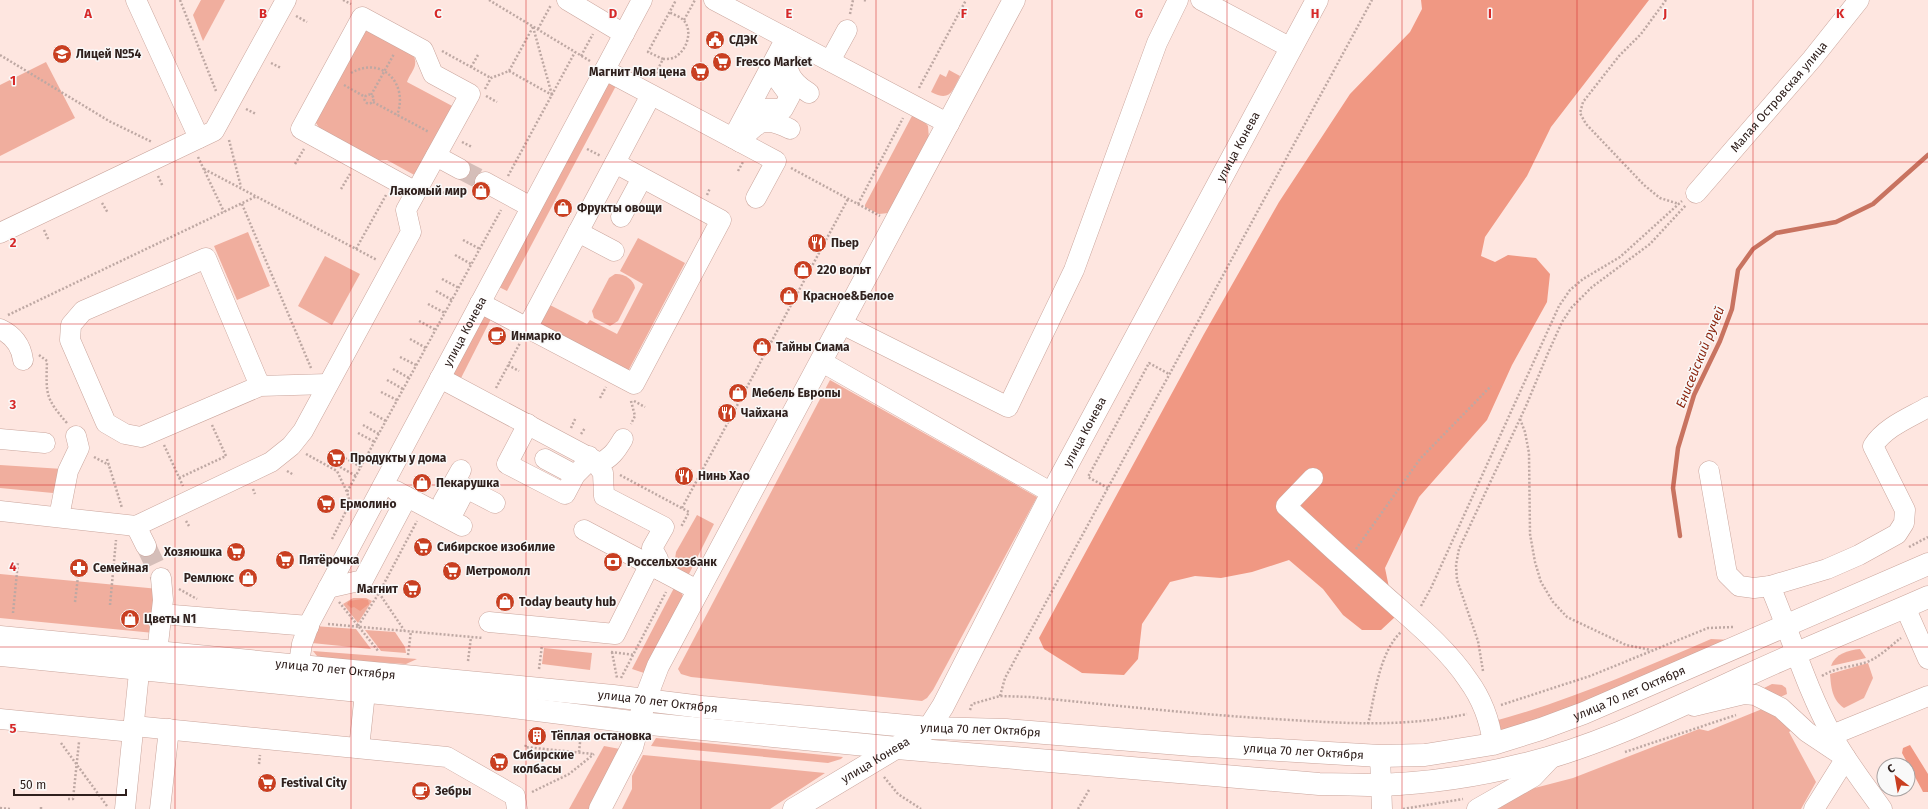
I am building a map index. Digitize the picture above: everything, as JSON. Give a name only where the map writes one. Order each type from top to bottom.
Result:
[{"type":"main road","points":[[600,809],[632,747],[640,723],[645,700],[658,666],[822,362],[1014,0]]},
{"type":"main road","name":"улица Конева","points":[[794,809],[929,728],[943,706],[1052,493],[1317,0]]},
{"type":"main road","name":"улица 70 лет Октября","points":[[0,637],[146,658],[297,676],[645,700],[702,707],[929,728],[1006,730],[1192,745],[1380,756],[1432,754],[1493,744],[1541,730],[1584,713],[1928,564]]},
{"type":"main road","name":"улица 70 лет Октября","points":[[297,676],[365,693],[488,704],[640,723],[897,748],[1319,784],[1380,785],[1443,780],[1494,771],[1552,757],[1602,739],[1796,652],[1928,597]]},
{"type":"main road","name":"улица 70 лет Октября","points":[[0,655],[146,658]]},
{"type":"street","points":[[136,0],[195,140]]},
{"type":"street","points":[[567,0],[624,34]]},
{"type":"street","name":"улица Конева","points":[[297,676],[302,644],[309,624],[642,0]]},
{"type":"street","points":[[714,0],[949,124]]},
{"type":"street","points":[[842,324],[1008,407],[1074,270],[1157,43],[1178,0]]},
{"type":"street","points":[[1201,0],[1291,48]]},
{"type":"street","name":"Малая Островская улица","points":[[1691,199],[1812,59],[1860,0]]},
{"type":"street","points":[[0,232],[214,131],[289,7]]},
{"type":"street","points":[[0,511],[127,525],[190,500],[271,462],[291,446],[303,431],[323,384],[392,268],[411,232],[406,210],[424,189],[470,94],[433,74],[423,50],[362,17],[301,129],[394,180],[424,189]]},
{"type":"street","points":[[830,61],[847,30]]},
{"type":"street","points":[[739,147],[749,109],[770,69],[789,39]]},
{"type":"street","points":[[789,39],[787,65],[790,77],[796,85],[809,93]]},
{"type":"street","points":[[749,109],[783,109],[790,96],[770,69]]},
{"type":"street","points":[[605,70],[649,93],[739,147],[776,161],[756,198]]},
{"type":"street","points":[[527,328],[615,164],[649,93]]},
{"type":"street","points":[[739,147],[758,123],[766,121],[777,122],[790,129]]},
{"type":"street","points":[[446,145],[460,169]]},
{"type":"street","points":[[480,303],[634,384],[721,220],[615,164]]},
{"type":"street","points":[[621,217],[642,178]]},
{"type":"street","points":[[498,189],[531,207]]},
{"type":"street","points":[[578,232],[614,251]]},
{"type":"street","points":[[260,386],[206,258],[83,311],[72,325],[70,340],[106,423],[125,434],[141,437],[260,386],[323,384]]},
{"type":"street","points":[[4,322],[7,332],[29,355]]},
{"type":"street","points":[[822,362],[1052,493]]},
{"type":"street","points":[[440,378],[594,460],[604,473],[604,496],[664,527],[652,548],[658,559],[660,573],[614,634],[488,622]]},
{"type":"street","points":[[1709,472],[1727,574],[1739,586],[1754,588],[1770,586],[1827,569],[1859,555],[1897,534],[1904,523],[1905,510],[1873,446],[1879,437],[1888,430],[1928,406]]},
{"type":"street","points":[[528,424],[507,464],[565,494],[575,475],[587,462],[610,458],[615,453],[623,439]]},
{"type":"street","points":[[59,517],[68,471],[79,448],[76,436]]},
{"type":"street","points":[[0,439],[45,443]]},
{"type":"street","points":[[545,459],[575,475]]},
{"type":"street","points":[[444,516],[461,470]]},
{"type":"street","points":[[1313,478],[1286,506],[1445,652],[1463,674],[1481,702],[1491,730],[1493,744]]},
{"type":"street","points":[[384,484],[444,516]]},
{"type":"street","points":[[444,516],[466,488],[495,503]]},
{"type":"street","points":[[328,588],[363,580],[407,497]]},
{"type":"street","points":[[127,525],[146,546]]},
{"type":"street","points":[[584,530],[660,573],[699,591]]},
{"type":"street","points":[[125,809],[133,729],[146,658],[163,600],[161,578]]},
{"type":"street","points":[[1770,586],[1785,626],[1832,735],[1846,758],[1882,809]]},
{"type":"street","points":[[1905,607],[1928,659]]},
{"type":"street","points":[[173,614],[309,624]]},
{"type":"street","points":[[359,748],[365,693]]},
{"type":"street","points":[[1658,715],[1744,694],[1755,695],[1781,708],[1807,732],[1846,758]]},
{"type":"street","points":[[1832,735],[1928,696]]},
{"type":"street","points":[[0,719],[133,729],[169,729],[446,757],[515,796],[517,809]]},
{"type":"street","points":[[160,809],[169,729]]},
{"type":"street","points":[[1380,756],[1382,809]]},
{"type":"street","points":[[1477,809],[1533,777],[1552,757]]},
{"type":"street","points":[[1814,809],[1846,758]]},
{"type":"path","points":[[180,0],[219,97],[241,188]]},
{"type":"path","points":[[489,0],[605,70]]},
{"type":"path","points":[[538,30],[554,0]]},
{"type":"path","points":[[676,0],[648,52],[663,59],[674,58],[679,55],[689,36],[684,20],[694,0]]},
{"type":"path","points":[[919,88],[966,0]]},
{"type":"path","points":[[970,710],[972,704],[1000,696],[1005,678],[1372,0]]},
{"type":"path","points":[[1666,0],[1641,34],[1619,56],[1583,102],[1580,113],[1586,124],[1644,185],[1660,198],[1679,203],[1691,199]]},
{"type":"path","points":[[289,7],[306,22]]},
{"type":"path","points":[[669,12],[684,20]]},
{"type":"path","points":[[491,78],[509,71],[533,27]]},
{"type":"path","points":[[533,27],[552,95]]},
{"type":"path","points":[[343,80],[341,84],[365,97],[372,95],[402,39]]},
{"type":"path","points":[[347,492],[480,249],[498,189],[575,52]]},
{"type":"path","points":[[0,55],[109,121],[171,152]]},
{"type":"path","points":[[471,67],[478,55]]},
{"type":"path","points":[[649,93],[663,59]]},
{"type":"path","points":[[267,61],[281,68]]},
{"type":"path","points":[[349,74],[368,67],[385,71],[394,79],[400,90],[400,107],[397,115]]},
{"type":"path","points":[[509,71],[552,95]]},
{"type":"path","points":[[482,94],[496,102]]},
{"type":"path","points":[[372,95],[374,102],[446,145],[472,147]]},
{"type":"path","points":[[365,97],[366,103],[368,104],[374,102]]},
{"type":"path","points":[[242,106],[256,114]]},
{"type":"path","points":[[858,204],[903,117]]},
{"type":"path","points":[[195,140],[204,169],[224,212]]},
{"type":"path","points":[[295,164],[307,143]]},
{"type":"path","points":[[738,171],[739,147]]},
{"type":"path","points":[[776,161],[895,224]]},
{"type":"path","points":[[341,189],[353,168]]},
{"type":"path","points":[[204,169],[392,268]]},
{"type":"path","points":[[159,178],[163,187]]},
{"type":"path","points":[[356,249],[394,180]]},
{"type":"path","points":[[424,189],[446,194]]},
{"type":"path","points":[[4,322],[257,196]]},
{"type":"path","points":[[594,460],[682,508],[848,199]]},
{"type":"path","points":[[1368,724],[1384,660],[1389,647],[1395,638],[1412,621],[1432,588],[1559,306],[1570,290],[1583,279],[1620,257],[1679,203],[1691,199]]},
{"type":"path","points":[[1481,702],[1484,682],[1482,662],[1478,641],[1459,590],[1456,565],[1459,549],[1520,418],[1562,322],[1572,307],[1592,287],[1650,244],[1691,199]]},
{"type":"path","points":[[103,204],[108,213]]},
{"type":"path","points":[[242,204],[323,384]]},
{"type":"path","points":[[45,232],[49,241]]},
{"type":"path","points":[[463,240],[480,249]]},
{"type":"path","points":[[455,255],[471,264]]},
{"type":"path","points":[[442,279],[459,288]]},
{"type":"path","points":[[436,291],[452,300]]},
{"type":"path","points":[[428,304],[444,313]]},
{"type":"path","points":[[419,321],[436,330]]},
{"type":"path","points":[[488,403],[527,328]]},
{"type":"path","points":[[410,339],[426,348]]},
{"type":"path","points":[[29,355],[47,361],[46,391],[52,404],[76,436]]},
{"type":"path","points":[[400,357],[416,366]]},
{"type":"path","points":[[1108,488],[1088,477],[1149,363],[1169,374]]},
{"type":"path","points":[[508,365],[519,371]]},
{"type":"path","points":[[393,369],[409,378]]},
{"type":"path","points":[[387,380],[403,389]]},
{"type":"path","points":[[1346,562],[1420,459],[1491,386]]},
{"type":"path","points":[[600,398],[606,388]]},
{"type":"path","points":[[381,392],[397,400]]},
{"type":"path","points":[[630,399],[635,416]]},
{"type":"path","points":[[638,403],[644,407]]},
{"type":"path","points":[[179,478],[226,456],[205,410]]},
{"type":"path","points":[[370,412],[386,421]]},
{"type":"path","points":[[572,426],[576,417]]},
{"type":"path","points":[[1520,418],[1525,432],[1529,453],[1530,534],[1535,562],[1541,582],[1553,602],[1567,617],[1626,644],[1652,650]]},
{"type":"path","points":[[363,425],[379,434]]},
{"type":"path","points":[[581,434],[585,428]]},
{"type":"path","points":[[157,430],[190,500]]},
{"type":"path","points":[[358,433],[375,442]]},
{"type":"path","points":[[291,446],[337,471],[347,492],[350,503],[332,539]]},
{"type":"path","points":[[345,458],[361,467]]},
{"type":"path","points":[[107,459],[127,525],[110,605]]},
{"type":"path","points":[[340,467],[356,476]]},
{"type":"path","points":[[358,626],[379,593],[444,516]]},
{"type":"path","points":[[13,613],[18,562]]},
{"type":"path","points":[[75,602],[79,568]]},
{"type":"path","points":[[621,678],[660,573]]},
{"type":"path","points":[[179,588],[201,601]]},
{"type":"path","points":[[328,588],[379,652]]},
{"type":"path","points":[[379,593],[404,630]]},
{"type":"path","points":[[309,624],[358,626],[471,637],[468,661]]},
{"type":"path","points":[[408,655],[411,631]]},
{"type":"path","points":[[539,669],[542,645]]},
{"type":"path","points":[[613,653],[617,678],[628,678]]},
{"type":"path","points":[[579,752],[581,731]]},
{"type":"path","points":[[68,799],[73,799],[80,738]]},
{"type":"path","points":[[60,741],[109,809]]},
{"type":"path","points":[[526,745],[526,747],[594,754],[569,774],[535,790]]},
{"type":"path","points":[[884,777],[898,794],[921,809]]},
{"type":"path","points":[[1078,809],[1089,790]]},
{"type":"path","points":[[0,808],[10,809]]},
{"type":"shaded area","points":[[201,0],[225,0],[203,41],[193,15]]},
{"type":"shaded area","points":[[1421,0],[1649,0],[1551,127],[1527,176],[1485,237],[1481,256],[1495,262],[1508,255],[1536,258],[1550,274],[1547,302],[1512,365],[1487,420],[1419,497],[1385,568],[1395,617],[1381,630],[1362,630],[1343,615],[1323,589],[1289,560],[1252,572],[1221,578],[1195,576],[1170,582],[1142,624],[1138,659],[1124,675],[1082,673],[1044,649],[1039,638],[1204,334],[1279,202],[1350,94],[1410,32],[1422,9]]},
{"type":"shaded area","points":[[366,25],[389,36],[405,46],[411,52],[415,58],[415,65],[407,82],[456,108],[418,177],[387,160],[369,161],[326,138],[314,120]]},
{"type":"shaded area","points":[[46,62],[75,118],[0,156],[0,85]]},
{"type":"shaded area","points":[[949,70],[960,76],[950,94],[942,96],[931,92],[940,74],[946,77]]},
{"type":"shaded area","points":[[609,77],[618,82],[507,291],[495,285]]},
{"type":"shaded area","points":[[913,114],[922,119],[928,126],[929,139],[889,213],[879,214],[865,207],[865,205]]},
{"type":"shaded area","points":[[248,232],[270,286],[237,300],[214,246]]},
{"type":"shaded area","points":[[638,238],[685,263],[625,377],[540,324],[548,304],[587,324],[590,320],[617,334],[643,284],[620,271]]},
{"type":"shaded area","points":[[325,256],[360,274],[332,325],[298,306]]},
{"type":"shaded area","points":[[615,274],[621,274],[628,277],[633,282],[635,288],[618,321],[610,326],[594,318],[592,311],[609,278]]},
{"type":"shaded area","points":[[481,312],[493,315],[458,384],[449,374]]},
{"type":"shaded area","points":[[830,380],[1037,497],[933,690],[927,698],[922,701],[691,677],[681,674],[678,669]]},
{"type":"shaded area","points":[[0,465],[63,469],[53,493],[0,488]]},
{"type":"shaded area","points":[[697,515],[714,524],[689,574],[684,578],[673,574],[676,552]]},
{"type":"shaded area","points":[[0,574],[159,589],[154,633],[0,618]]},
{"type":"shaded area","points":[[675,586],[680,589],[684,599],[644,673],[632,669]]},
{"type":"shaded area","points":[[353,598],[366,598],[372,601],[358,623],[343,604]]},
{"type":"shaded area","points":[[362,599],[368,600],[369,604],[360,611],[354,607],[351,608],[347,604],[349,601]]},
{"type":"shaded area","points":[[314,626],[356,629],[371,649],[312,643]]},
{"type":"shaded area","points":[[365,630],[395,632],[405,647],[406,653],[381,651]]},
{"type":"shaded area","points":[[1711,639],[1731,640],[1566,710],[1504,730],[1498,729],[1491,722],[1575,695],[1630,674]]},
{"type":"shaded area","points":[[544,648],[592,653],[590,670],[542,664]]},
{"type":"shaded area","points":[[1860,649],[1866,658],[1831,666],[1836,658],[1842,653]]},
{"type":"shaded area","points":[[313,651],[417,659],[406,664],[327,659],[317,656]]},
{"type":"shaded area","points":[[1868,663],[1873,678],[1864,698],[1844,708],[1835,697],[1830,674]]},
{"type":"shaded area","points":[[1772,684],[1782,685],[1786,688],[1787,694],[1776,699],[1762,689]]},
{"type":"shaded area","points":[[1767,707],[1794,729],[1789,732],[1816,782],[1801,809],[1498,809],[1527,790],[1573,778],[1699,729],[1708,731]]},
{"type":"shaded area","points":[[656,738],[843,757],[828,763],[651,746]]},
{"type":"shaded area","points":[[1910,745],[1928,774],[1928,792],[1923,792],[1916,779],[1916,757],[1904,757],[1902,753],[1903,748]]},
{"type":"shaded area","points":[[604,746],[620,749],[589,809],[569,809]]},
{"type":"shaded area","points":[[643,755],[825,773],[770,809],[622,809],[632,789],[632,776]]},
{"type":"waterway","name":"Енисейский ручей","points":[[1680,536],[1673,488],[1678,448],[1694,395],[1720,341],[1732,309],[1738,270],[1753,249],[1776,233],[1836,222],[1873,204],[1928,155]]},
{"type":"tunnel","points":[[460,169],[485,182]]},
{"type":"tunnel","points":[[146,546],[161,578]]},
{"type":"place","name":"СДЭК","points":[[715,40]]},
{"type":"place","name":"Лицей №54","points":[[62,54]]},
{"type":"place","name":"Fresco Market","points":[[722,62]]},
{"type":"place","name":"Магнит Моя цена","points":[[700,72]]},
{"type":"place","name":"Лакомый мир","points":[[481,191]]},
{"type":"place","name":"Фрукты овощи","points":[[563,208]]},
{"type":"place","name":"Пьер","points":[[817,243]]},
{"type":"place","name":"220 вольт","points":[[803,270]]},
{"type":"place","name":"Красное&Белое","points":[[789,296]]},
{"type":"place","name":"Инмарко","points":[[497,336]]},
{"type":"place","name":"Тайны Сиама","points":[[762,347]]},
{"type":"place","name":"Мебель Европы","points":[[738,393]]},
{"type":"place","name":"Чайхана","points":[[727,413]]},
{"type":"place","name":"Продукты у дома","points":[[336,458]]},
{"type":"place","name":"Нинь Хао","points":[[684,476]]},
{"type":"place","name":"Пекарушка","points":[[422,483]]},
{"type":"place","name":"Ермолино","points":[[326,504]]},
{"type":"place","name":"Сибирское изобилие","points":[[423,547]]},
{"type":"place","name":"Хозяюшка","points":[[236,552]]},
{"type":"place","name":"Пятёрочка","points":[[285,560]]},
{"type":"place","name":"Россельхозбанк","points":[[613,562]]},
{"type":"place","name":"Семейная","points":[[79,568]]},
{"type":"place","name":"Метромолл","points":[[452,571]]},
{"type":"place","name":"Ремлюкс","points":[[248,578]]},
{"type":"place","name":"Магнит","points":[[412,589]]},
{"type":"place","name":"Today beauty hub","points":[[505,602]]},
{"type":"place","name":"Цветы N1","points":[[130,619]]},
{"type":"place","name":"Тёплая остановка","points":[[537,736]]},
{"type":"place","name":"Сибирские колбасы","points":[[499,762]]},
{"type":"place","name":"Festival City","points":[[267,783]]},
{"type":"place","name":"Зебры","points":[[421,791]]}]
